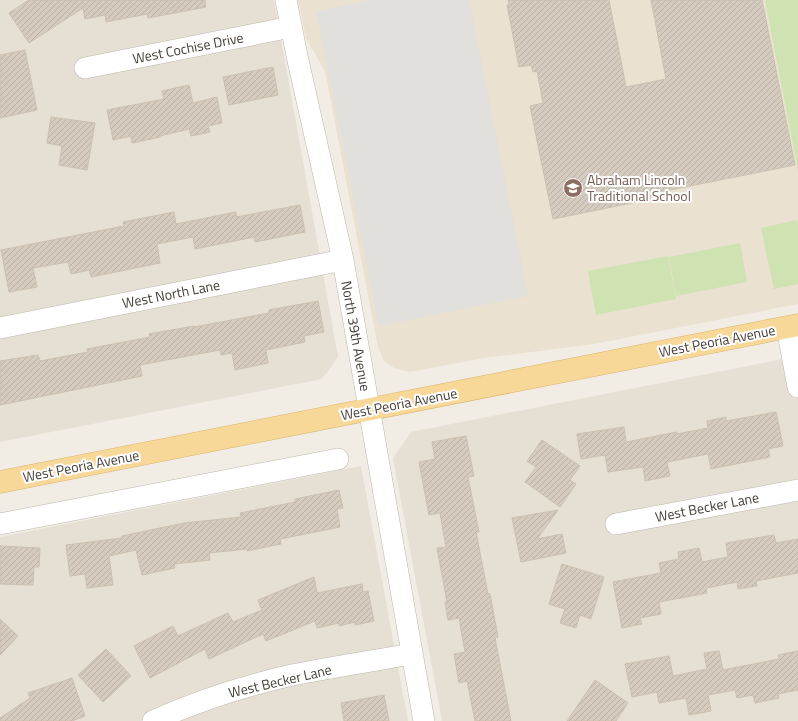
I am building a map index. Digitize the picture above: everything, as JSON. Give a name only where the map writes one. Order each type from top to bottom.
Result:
[{"type":"main road","name":"West Peoria Avenue","points":[[0,482],[792,326]]},
{"type":"street","name":"North 39th Avenue","points":[[286,0],[297,56],[343,260],[424,721]]},
{"type":"street","name":"West Cochise Drive","points":[[85,68],[291,27]]},
{"type":"street","name":"West North Lane","points":[[0,328],[343,260]]},
{"type":"street","points":[[792,326],[798,386]]},
{"type":"street","points":[[0,524],[338,459]]},
{"type":"street","name":"West Becker Lane","points":[[616,524],[798,490]]},
{"type":"street","name":"West Becker Lane","points":[[153,721],[172,712],[231,691],[291,675],[412,654]]},
{"type":"shaded area","points":[[0,0],[274,0],[338,357],[322,379],[0,442]]},
{"type":"shaded area","name":"Abraham Lincoln Traditional School","points":[[298,0],[798,0],[798,304],[594,344],[484,358],[410,372],[394,368],[384,361],[378,347],[325,71],[306,38]]},
{"type":"shaded area","points":[[371,0],[469,0],[528,296],[379,326],[316,11]]},
{"type":"shaded area","points":[[798,356],[798,721],[442,721],[393,458],[411,432]]},
{"type":"shaded area","points":[[361,466],[408,721],[0,721],[0,537]]},
{"type":"green space","points":[[765,0],[798,0],[798,170]]},
{"type":"green space","points":[[797,220],[798,284],[774,289],[761,228]]},
{"type":"green space","points":[[740,243],[747,282],[676,296],[669,257]]},
{"type":"green space","points":[[668,256],[676,299],[596,315],[588,271]]},
{"type":"building","points":[[29,0],[205,0],[206,7],[148,18],[147,14],[106,22],[105,15],[85,19],[83,8],[29,43],[9,13]]},
{"type":"building","points":[[508,0],[609,0],[626,87],[666,79],[651,0],[762,0],[795,165],[665,191],[666,196],[553,219],[530,106],[543,103],[537,71],[533,72],[531,65],[519,67],[507,5],[509,5]]},
{"type":"building","points":[[25,50],[37,110],[0,118],[0,55]]},
{"type":"building","points":[[273,67],[278,95],[229,105],[223,77]]},
{"type":"building","points":[[189,85],[193,103],[217,97],[222,123],[208,126],[210,132],[191,136],[189,129],[132,143],[131,136],[113,140],[107,110],[164,99],[162,91]]},
{"type":"building","points":[[51,117],[95,123],[87,170],[59,165],[62,146],[47,143]]},
{"type":"building","points":[[300,205],[305,232],[255,242],[254,237],[195,249],[193,237],[157,244],[160,263],[91,277],[89,270],[71,274],[68,262],[33,268],[37,287],[9,292],[1,250],[124,226],[123,222],[174,212],[176,224],[236,212],[236,217]]},
{"type":"building","points":[[318,301],[324,332],[304,336],[305,342],[266,350],[268,363],[235,370],[232,353],[221,355],[220,350],[140,365],[142,376],[0,405],[0,361],[38,355],[40,361],[88,352],[87,349],[150,337],[149,334],[269,313],[269,310]]},
{"type":"building","points":[[776,412],[783,446],[768,449],[770,457],[711,469],[708,454],[667,462],[670,476],[645,481],[643,467],[608,472],[605,455],[581,459],[577,434],[624,427],[626,442],[677,432],[677,434],[708,428],[707,421],[726,417],[726,421]]},
{"type":"building","points":[[466,436],[474,476],[468,477],[479,532],[476,532],[498,637],[495,638],[511,721],[475,721],[467,681],[459,683],[454,654],[465,652],[459,618],[448,620],[445,602],[447,602],[437,548],[446,547],[440,513],[429,515],[419,462],[435,459],[432,442]]},
{"type":"building","points":[[542,440],[580,466],[570,480],[576,484],[560,507],[525,482],[536,467],[527,461]]},
{"type":"building","points":[[339,490],[343,508],[337,509],[340,527],[280,539],[281,544],[247,551],[247,549],[209,553],[210,560],[174,564],[175,568],[142,575],[136,550],[109,556],[113,585],[87,588],[85,574],[70,576],[66,545],[122,538],[122,536],[184,523],[241,517],[240,513],[295,502],[295,499]]},
{"type":"building","points":[[558,510],[537,539],[562,534],[566,553],[521,562],[512,518]]},
{"type":"building","points":[[774,535],[776,543],[798,539],[798,573],[756,581],[757,586],[738,589],[737,582],[706,588],[707,593],[659,602],[661,614],[640,618],[642,624],[622,628],[613,582],[661,573],[659,563],[679,559],[678,552],[699,548],[702,562],[728,557],[726,543]]},
{"type":"building","points":[[0,546],[40,548],[39,567],[34,567],[33,585],[0,584]]},
{"type":"building","points":[[562,564],[604,577],[591,619],[580,615],[576,628],[560,623],[565,609],[549,604]]},
{"type":"building","points":[[314,577],[317,593],[362,584],[363,592],[368,591],[374,621],[355,625],[355,622],[339,626],[339,623],[317,628],[315,621],[266,641],[263,634],[209,659],[205,649],[150,678],[134,646],[173,626],[178,636],[228,613],[233,622],[262,610],[258,600]]},
{"type":"building","points":[[0,619],[18,636],[0,655]]},
{"type":"building","points":[[106,649],[131,676],[103,702],[78,675]]},
{"type":"building","points":[[719,651],[723,670],[779,659],[778,655],[798,651],[798,690],[778,694],[779,698],[755,703],[753,695],[737,698],[735,690],[708,695],[711,711],[689,715],[686,698],[659,703],[657,692],[632,697],[625,664],[669,656],[673,676],[707,669],[704,653]]},
{"type":"building","points":[[72,678],[85,716],[72,721],[0,721],[0,718],[30,698],[28,693]]},
{"type":"building","points":[[595,680],[628,703],[616,721],[567,721]]},
{"type":"building","points":[[384,695],[389,721],[344,721],[341,703]]},
{"type":"place","name":"Abraham Lincoln Traditional School","points":[[573,188]]}]
